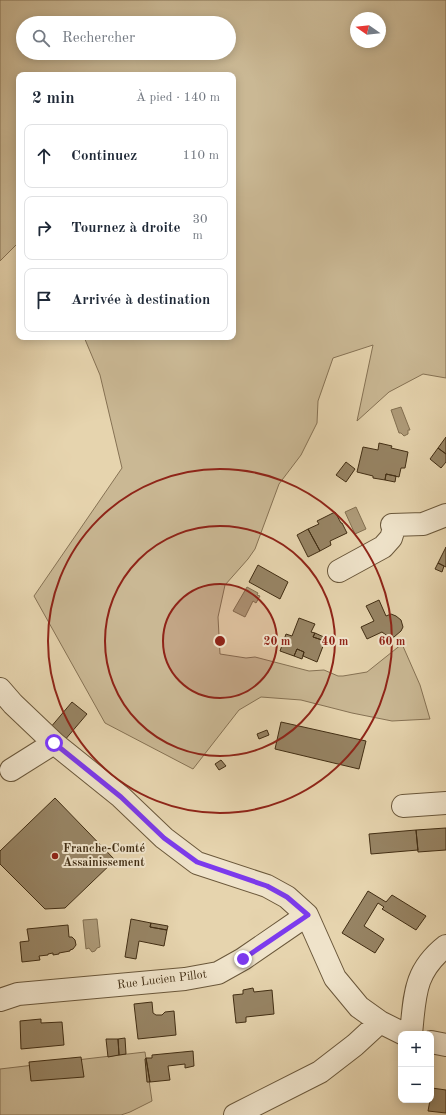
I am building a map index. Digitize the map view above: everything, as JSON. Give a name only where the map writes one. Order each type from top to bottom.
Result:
[{"type":"street","points":[[339,571],[383,547],[391,538],[394,525],[423,524],[446,515]]},
{"type":"street","points":[[0,689],[13,704],[54,743],[121,797],[164,838],[197,862],[267,886],[287,897],[308,915],[335,978],[359,1007],[380,1022],[398,1031]]},
{"type":"street","points":[[11,770],[54,743]]},
{"type":"street","points":[[403,806],[446,803]]},
{"type":"street","name":"Rue Lucien Pillot","points":[[0,1000],[18,994],[185,979],[218,973],[243,959],[308,915]]},
{"type":"street","points":[[411,1031],[416,990],[421,975],[438,952],[446,946]]},
{"type":"street","points":[[235,1115],[320,1072],[380,1022]]},
{"type":"street","points":[[434,1043],[446,1045]]},
{"type":"shaded area","points":[[0,0],[446,0],[446,378],[423,374],[389,392],[357,421],[373,345],[333,358],[318,401],[317,423],[301,455],[279,484],[255,549],[225,585],[218,617],[220,654],[246,658],[255,657],[309,671],[324,670],[338,676],[367,672],[402,644],[420,685],[430,719],[392,721],[301,700],[261,697],[239,710],[193,769],[105,723],[34,596],[122,468],[100,375],[85,340],[236,340],[236,72],[16,72],[16,245],[0,261]]},
{"type":"shaded area","points":[[401,407],[410,430],[408,430],[408,434],[404,436],[399,433],[391,410]]},
{"type":"shaded area","points":[[356,507],[366,529],[355,534],[345,512]]},
{"type":"shaded area","points":[[247,587],[258,593],[257,595],[260,596],[256,603],[253,601],[245,617],[233,611]]},
{"type":"shaded area","points":[[97,919],[100,947],[92,952],[89,948],[86,949],[83,920]]},
{"type":"shaded area","points":[[145,1052],[152,1101],[130,1112],[121,1115],[0,1115],[0,1069]]},
{"type":"building","points":[[446,437],[446,454],[438,448]]},
{"type":"building","points":[[379,443],[392,446],[391,448],[408,452],[405,468],[401,468],[399,477],[386,474],[385,480],[373,478],[373,476],[357,472],[363,447],[378,450]]},
{"type":"building","points":[[438,448],[446,454],[446,462],[441,468],[430,459]]},
{"type":"building","points":[[346,462],[355,469],[346,482],[336,475]]},
{"type":"building","points":[[386,474],[396,476],[395,482],[385,480]]},
{"type":"building","points":[[335,512],[347,533],[330,541],[331,545],[320,551],[308,529],[319,524],[317,521]]},
{"type":"building","points":[[308,529],[320,551],[308,557],[297,535]]},
{"type":"building","points":[[446,547],[446,567],[438,563]]},
{"type":"building","points":[[438,563],[444,566],[442,572],[435,569]]},
{"type":"building","points":[[258,565],[288,582],[280,599],[249,582]]},
{"type":"building","points":[[379,600],[386,616],[391,614],[396,616],[401,620],[403,627],[394,637],[390,638],[382,632],[367,639],[361,627],[374,621],[366,606]]},
{"type":"building","points":[[299,618],[315,624],[311,632],[315,633],[313,637],[325,641],[317,662],[303,656],[304,652],[297,649],[294,656],[280,651],[286,634],[292,636]]},
{"type":"building","points":[[315,633],[326,638],[325,641],[313,637]]},
{"type":"building","points":[[297,649],[304,652],[302,659],[294,656]]},
{"type":"building","points":[[72,702],[87,714],[64,741],[50,728]]},
{"type":"building","points":[[281,722],[366,741],[359,769],[275,749]]},
{"type":"building","points":[[267,730],[269,735],[259,739],[257,734]]},
{"type":"building","points":[[221,760],[226,766],[219,770],[215,764]]},
{"type":"building","name":"Franche-Comté Assainissement","points":[[55,798],[115,860],[65,908],[45,909],[0,864],[0,851]]},
{"type":"building","points":[[446,828],[446,850],[418,852],[416,830]]},
{"type":"building","points":[[416,830],[418,850],[371,854],[369,834]]},
{"type":"building","points":[[368,891],[386,902],[392,895],[426,916],[416,930],[382,909],[384,907],[378,903],[364,926],[384,939],[375,953],[342,933]]},
{"type":"building","points":[[131,919],[151,923],[150,927],[167,930],[164,946],[139,941],[136,959],[125,957]]},
{"type":"building","points":[[151,923],[168,926],[167,930],[150,927]]},
{"type":"building","points":[[68,925],[69,937],[72,937],[75,940],[76,945],[73,949],[59,954],[53,955],[53,953],[39,956],[40,960],[22,962],[20,942],[29,941],[27,929]]},
{"type":"building","points":[[253,988],[254,992],[272,990],[274,1014],[246,1017],[246,1022],[236,1023],[233,995],[243,994],[243,990]]},
{"type":"building","points":[[152,1002],[153,1013],[156,1015],[162,1015],[165,1012],[174,1011],[176,1035],[138,1039],[134,1004]]},
{"type":"building","points":[[41,1019],[41,1023],[62,1022],[64,1045],[21,1049],[20,1021]]},
{"type":"building","points":[[125,1038],[126,1054],[119,1055],[118,1039]]},
{"type":"building","points":[[106,1039],[118,1039],[119,1055],[108,1057]]},
{"type":"building","points":[[193,1051],[194,1066],[185,1068],[185,1064],[168,1066],[170,1080],[150,1082],[146,1058],[152,1058],[152,1055]]},
{"type":"building","points":[[81,1057],[84,1077],[31,1081],[29,1062]]},
{"type":"building","points":[[146,1058],[150,1082],[147,1082]]},
{"type":"building","points":[[434,1088],[446,1090],[446,1113],[428,1111],[429,1103],[434,1103]]},
{"type":"place","name":"Franche-Comté Assainissement","points":[[55,856]]},
{"type":"route","points":[[54,743],[121,797],[164,838],[197,862],[267,886],[287,897],[308,915],[243,959]]}]
